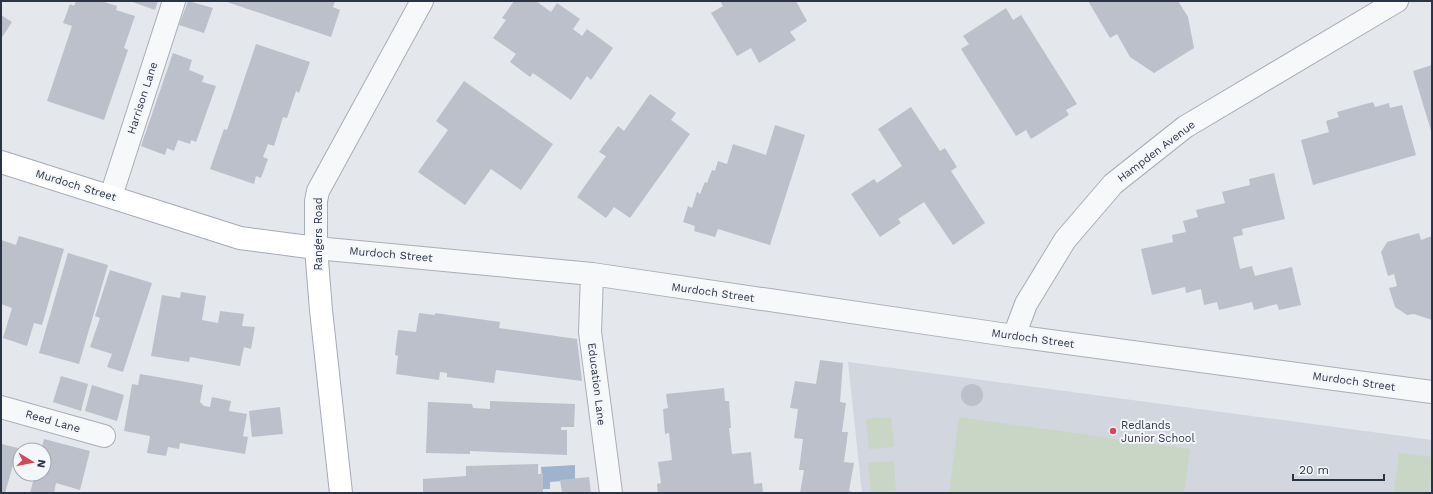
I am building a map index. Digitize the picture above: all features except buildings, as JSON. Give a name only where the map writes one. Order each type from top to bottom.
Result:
[{"type":"main road","name":"Murdoch Street","points":[[1,162],[240,238],[316,248]]},
{"type":"main road","name":"Rangers Road","points":[[316,248],[321,310],[342,493]]},
{"type":"street","name":"Harrison Lane","points":[[111,196],[174,1]]},
{"type":"street","name":"Rangers Road","points":[[316,248],[316,202],[318,191],[422,1]]},
{"type":"street","name":"Hampden Avenue","points":[[1014,336],[1026,304],[1065,240],[1113,184],[1186,127],[1397,1]]},
{"type":"street","name":"Murdoch Street","points":[[316,248],[592,274],[1014,336],[1432,392]]},
{"type":"street","name":"Education Lane","points":[[592,274],[590,332],[611,493]]},
{"type":"street","name":"Reed Lane","points":[[1,407],[104,436]]},
{"type":"shaded area","name":"Redlands Junior School","points":[[848,362],[1432,440],[1432,493],[862,493]]},
{"type":"green space","points":[[891,417],[894,447],[869,449],[866,419]]},
{"type":"green space","points":[[959,417],[1190,449],[1184,493],[949,493]]},
{"type":"green space","points":[[1399,453],[1432,457],[1429,493],[1394,493]]},
{"type":"green space","points":[[894,461],[896,491],[871,493],[868,463]]},
{"type":"water","points":[[575,465],[575,480],[550,482],[550,489],[543,489],[541,467]]},
{"type":"place","name":"Redlands Junior School","points":[[1113,431]]}]
